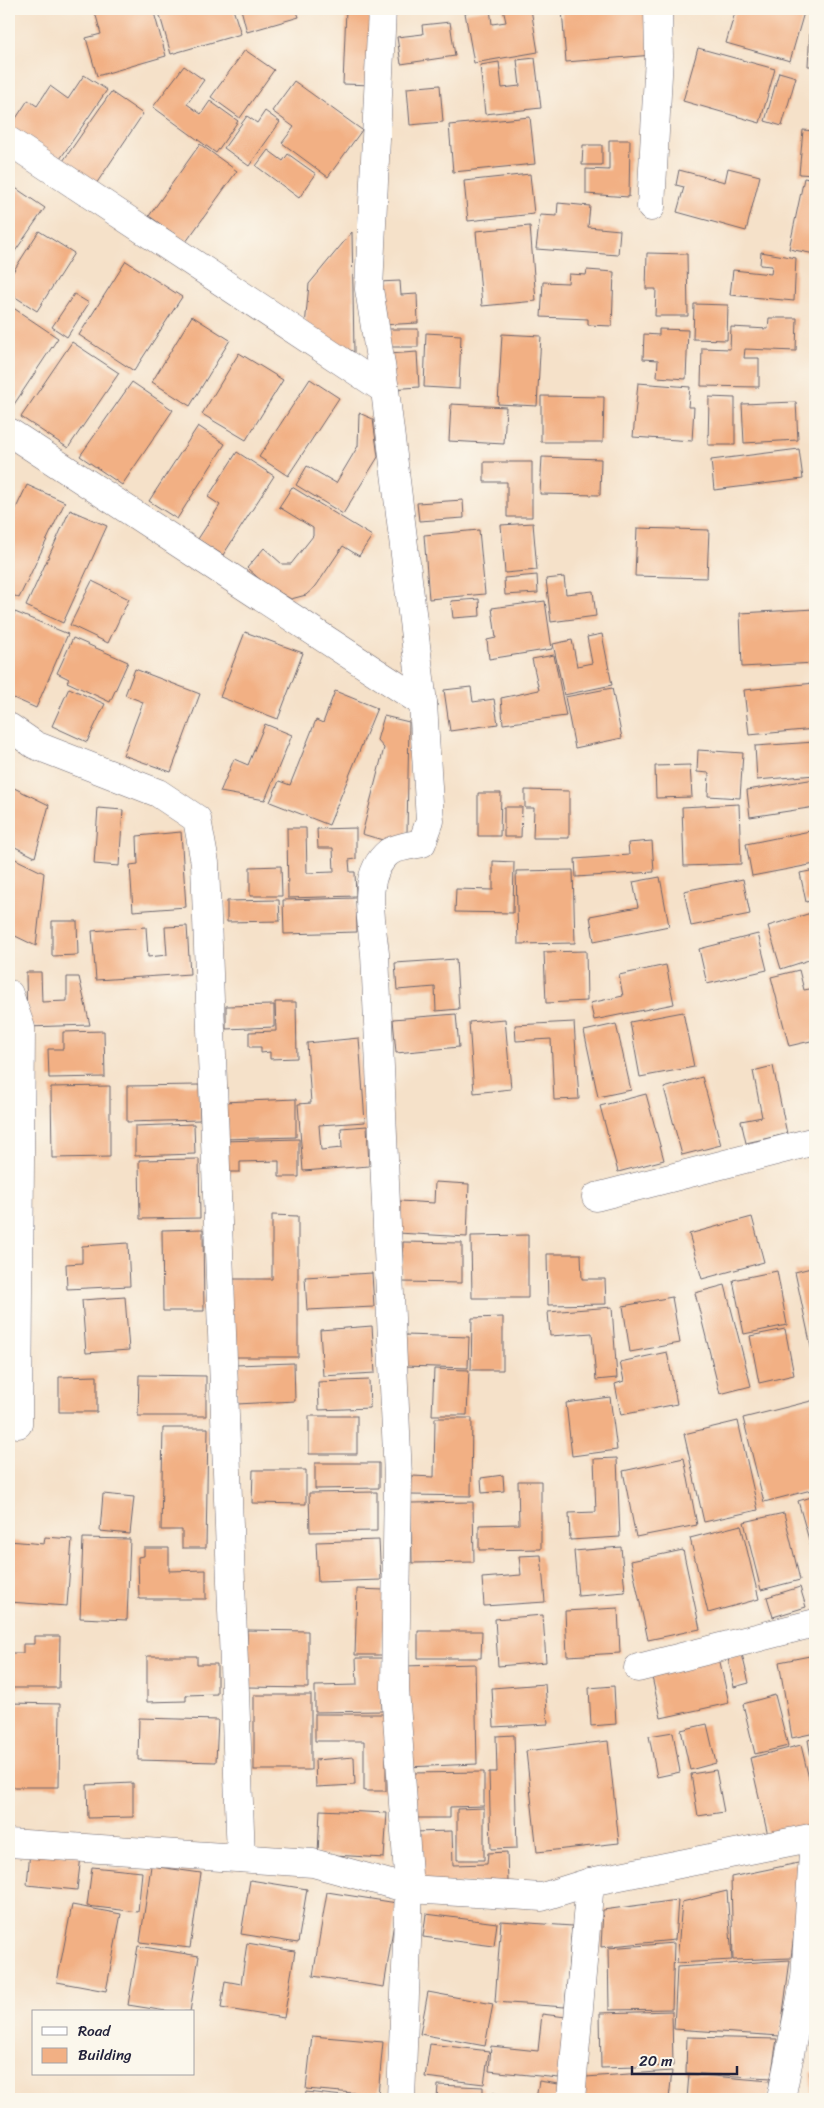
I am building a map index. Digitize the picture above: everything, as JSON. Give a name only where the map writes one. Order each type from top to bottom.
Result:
[{"type":"street","points":[[382,9],[369,289],[385,390],[423,703],[430,820],[422,843],[390,851],[373,871],[370,901],[375,954],[398,1477],[396,1689],[408,1889],[401,2099]]},
{"type":"street","points":[[651,207],[658,56],[658,9]]},
{"type":"street","points":[[9,141],[385,390]]},
{"type":"street","points":[[9,432],[423,703]]},
{"type":"street","points":[[9,727],[35,744],[158,793],[197,819],[205,863],[241,1858]]},
{"type":"street","points":[[9,994],[21,1028],[18,1424]]},
{"type":"street","points":[[596,1197],[815,1141]]},
{"type":"street","points":[[638,1668],[815,1623]]},
{"type":"street","points":[[9,1843],[313,1863],[408,1889],[542,1897],[590,1882],[814,1838],[805,1978],[781,2099]]},
{"type":"street","points":[[571,2099],[590,1882]]},
{"type":"building","points":[[105,9],[153,9],[166,56],[97,76],[86,38],[101,34],[95,12]]},
{"type":"building","points":[[158,9],[233,9],[241,34],[171,54]]},
{"type":"building","points":[[241,9],[296,9],[299,17],[247,32]]},
{"type":"building","points":[[346,9],[376,9],[373,85],[343,84]]},
{"type":"building","points":[[490,9],[492,24],[506,22],[503,9],[531,9],[538,52],[474,63],[465,13]]},
{"type":"building","points":[[562,9],[649,9],[653,55],[566,62]]},
{"type":"building","points":[[736,9],[805,9],[790,61],[726,43]]},
{"type":"building","points":[[450,22],[455,56],[401,64],[397,37],[423,34],[422,25]]},
{"type":"building","points":[[810,28],[815,28],[815,66],[808,66]]},
{"type":"building","points":[[698,48],[775,69],[760,123],[683,101]]},
{"type":"building","points":[[245,50],[274,70],[240,118],[211,97]]},
{"type":"building","points":[[535,58],[541,108],[485,114],[480,65],[499,62],[502,88],[520,86],[517,60]]},
{"type":"building","points":[[184,66],[204,80],[187,104],[201,114],[210,101],[238,121],[216,153],[153,107]]},
{"type":"building","points":[[779,72],[796,77],[782,126],[765,121]]},
{"type":"building","points":[[84,75],[107,90],[58,162],[9,129],[28,100],[37,106],[50,86],[68,99]]},
{"type":"building","points":[[294,81],[362,130],[328,177],[282,143],[294,127],[272,111]]},
{"type":"building","points":[[440,85],[443,122],[410,125],[407,88]]},
{"type":"building","points":[[111,92],[143,114],[94,187],[61,164]]},
{"type":"building","points":[[265,111],[280,122],[249,166],[224,148],[247,116],[257,123]]},
{"type":"building","points":[[530,117],[535,164],[453,172],[449,125]]},
{"type":"building","points":[[803,130],[815,131],[815,175],[799,174]]},
{"type":"building","points":[[609,140],[630,140],[629,197],[586,194],[586,169],[609,170]]},
{"type":"building","points":[[200,144],[237,171],[186,242],[149,216]]},
{"type":"building","points":[[583,145],[602,145],[602,165],[582,165]]},
{"type":"building","points":[[268,150],[283,161],[288,154],[316,174],[299,198],[256,166]]},
{"type":"building","points":[[728,168],[760,176],[746,231],[677,212],[684,187],[676,185],[679,170],[725,182]]},
{"type":"building","points":[[530,174],[534,214],[468,221],[464,181]]},
{"type":"building","points":[[804,178],[815,180],[815,254],[789,249]]},
{"type":"building","points":[[14,187],[45,208],[9,260],[9,195]]},
{"type":"building","points":[[558,203],[590,206],[588,227],[620,230],[618,255],[536,249],[540,215],[557,216]]},
{"type":"building","points":[[530,226],[536,301],[482,306],[476,231]]},
{"type":"building","points":[[39,231],[74,253],[37,311],[9,293],[9,278]]},
{"type":"building","points":[[352,232],[354,352],[305,326],[309,284]]},
{"type":"building","points":[[761,252],[796,258],[794,301],[730,295],[733,270],[771,274],[772,266],[760,265]]},
{"type":"building","points":[[647,253],[687,254],[688,316],[655,316],[656,289],[646,289]]},
{"type":"building","points":[[126,261],[182,297],[134,371],[79,335]]},
{"type":"building","points":[[587,270],[614,272],[612,326],[588,325],[588,319],[541,317],[543,282],[568,283],[569,274],[586,275]]},
{"type":"building","points":[[400,281],[401,295],[417,294],[418,323],[380,325],[378,282]]},
{"type":"building","points":[[74,294],[89,303],[67,337],[52,327]]},
{"type":"building","points":[[694,304],[728,305],[727,340],[693,339]]},
{"type":"building","points":[[9,305],[58,338],[9,412]]},
{"type":"building","points":[[192,316],[230,340],[190,406],[152,382]]},
{"type":"building","points":[[769,318],[797,318],[796,351],[745,349],[744,358],[759,358],[759,387],[701,386],[702,348],[730,349],[731,327],[768,329]]},
{"type":"building","points":[[388,329],[418,329],[418,347],[388,347]]},
{"type":"building","points":[[659,329],[688,330],[686,379],[657,377],[658,360],[643,359],[644,334],[659,335]]},
{"type":"building","points":[[426,333],[461,335],[459,389],[424,387]]},
{"type":"building","points":[[502,334],[541,336],[537,406],[498,404]]},
{"type":"building","points":[[72,342],[119,373],[68,448],[21,417]]},
{"type":"building","points":[[417,352],[419,387],[391,389],[389,354]]},
{"type":"building","points":[[239,353],[283,380],[246,440],[202,414]]},
{"type":"building","points":[[310,379],[339,398],[288,476],[259,457]]},
{"type":"building","points":[[132,382],[173,410],[122,485],[80,456]]},
{"type":"building","points":[[638,383],[690,387],[688,407],[694,407],[692,441],[633,437]]},
{"type":"building","points":[[541,396],[604,397],[603,442],[541,442]]},
{"type":"building","points":[[709,397],[735,398],[735,445],[708,445]]},
{"type":"building","points":[[796,402],[798,440],[744,443],[742,404]]},
{"type":"building","points":[[451,404],[506,407],[504,444],[449,441]]},
{"type":"building","points":[[359,413],[373,419],[378,457],[343,514],[296,485],[307,466],[336,483],[358,446]]},
{"type":"building","points":[[198,426],[225,444],[177,519],[149,501]]},
{"type":"building","points":[[799,449],[803,479],[714,490],[711,460]]},
{"type":"building","points":[[237,452],[274,476],[223,555],[198,539],[220,505],[208,497]]},
{"type":"building","points":[[542,457],[601,459],[600,495],[540,494]]},
{"type":"building","points":[[484,462],[532,462],[532,517],[507,517],[507,482],[484,482]]},
{"type":"building","points":[[27,485],[65,502],[19,598],[9,593],[9,523]]},
{"type":"building","points":[[292,487],[372,536],[359,556],[343,546],[316,586],[306,595],[291,599],[265,584],[247,568],[264,548],[282,564],[291,564],[313,536],[313,528],[279,507]]},
{"type":"building","points":[[463,500],[464,518],[419,521],[417,503]]},
{"type":"building","points":[[70,510],[107,526],[63,623],[26,606]]},
{"type":"building","points":[[533,523],[537,570],[505,573],[501,525]]},
{"type":"building","points":[[637,528],[709,530],[707,578],[635,576]]},
{"type":"building","points":[[479,530],[485,594],[429,599],[424,535]]},
{"type":"building","points":[[537,575],[538,593],[505,595],[504,578]]},
{"type":"building","points":[[564,577],[566,594],[593,591],[596,616],[551,622],[546,579]]},
{"type":"building","points":[[92,581],[129,599],[108,643],[70,625]]},
{"type":"building","points":[[479,599],[480,616],[453,618],[451,601]]},
{"type":"building","points":[[545,601],[552,649],[489,659],[487,640],[496,638],[492,608]]},
{"type":"building","points":[[815,609],[815,663],[742,667],[740,613]]},
{"type":"building","points":[[15,612],[68,634],[36,708],[9,696],[9,626]]},
{"type":"building","points":[[245,632],[303,653],[278,719],[220,697]]},
{"type":"building","points":[[602,634],[612,685],[564,695],[553,644],[572,640],[577,666],[592,663],[587,637]]},
{"type":"building","points":[[73,638],[128,662],[110,702],[67,682],[69,679],[57,673]]},
{"type":"building","points":[[554,655],[566,716],[503,724],[501,698],[539,690],[532,659]]},
{"type":"building","points":[[135,669],[200,694],[171,772],[123,755],[143,702],[125,695]]},
{"type":"building","points":[[815,683],[815,729],[749,735],[744,690]]},
{"type":"building","points":[[471,687],[473,702],[494,699],[498,724],[450,731],[444,690]]},
{"type":"building","points":[[69,688],[105,704],[87,742],[52,726]]},
{"type":"building","points":[[612,688],[622,738],[575,748],[565,697]]},
{"type":"building","points":[[335,691],[377,708],[329,825],[270,802],[279,781],[290,785],[316,720],[323,723]]},
{"type":"building","points":[[384,716],[409,722],[407,833],[400,845],[362,834],[384,748],[377,740]]},
{"type":"building","points":[[265,724],[292,735],[265,800],[220,792],[234,759],[248,765]]},
{"type":"building","points":[[815,742],[815,775],[757,780],[755,746]]},
{"type":"building","points":[[698,750],[743,753],[740,798],[708,796],[709,773],[697,772]]},
{"type":"building","points":[[690,765],[692,797],[656,798],[655,766]]},
{"type":"building","points":[[815,779],[815,807],[750,817],[747,790]]},
{"type":"building","points":[[12,787],[49,805],[35,857],[9,844],[9,795]]},
{"type":"building","points":[[525,790],[569,791],[569,838],[533,838],[534,808],[525,808]]},
{"type":"building","points":[[478,793],[501,793],[500,836],[478,836]]},
{"type":"building","points":[[739,804],[741,864],[684,866],[682,807]]},
{"type":"building","points":[[504,807],[522,807],[521,837],[504,837]]},
{"type":"building","points":[[98,808],[123,810],[119,866],[94,864]]},
{"type":"building","points":[[287,828],[306,828],[307,873],[334,872],[333,848],[318,848],[317,829],[356,828],[356,859],[349,860],[350,872],[355,872],[356,896],[288,898]]},
{"type":"building","points":[[815,830],[815,864],[752,876],[746,844]]},
{"type":"building","points":[[181,832],[186,907],[133,911],[130,865],[138,864],[137,836]]},
{"type":"building","points":[[652,841],[654,872],[576,877],[575,859],[629,855],[628,843]]},
{"type":"building","points":[[9,856],[44,873],[36,946],[9,933]]},
{"type":"building","points":[[493,861],[514,862],[513,913],[455,912],[456,889],[493,890]]},
{"type":"building","points":[[281,866],[282,896],[250,896],[250,867]]},
{"type":"building","points":[[573,870],[575,943],[518,944],[516,871]]},
{"type":"building","points":[[815,870],[815,900],[806,902],[800,873]]},
{"type":"building","points":[[660,877],[669,926],[594,941],[590,916],[638,907],[633,882]]},
{"type":"building","points":[[743,879],[750,914],[691,926],[684,891]]},
{"type":"building","points":[[356,898],[357,932],[284,934],[283,900]]},
{"type":"building","points":[[279,900],[280,921],[227,922],[227,901]]},
{"type":"building","points":[[811,913],[815,927],[815,958],[781,969],[768,926]]},
{"type":"building","points":[[52,921],[77,921],[78,955],[52,956]]},
{"type":"building","points":[[187,926],[190,974],[96,980],[92,931],[146,927],[148,957],[167,955],[165,927]]},
{"type":"building","points":[[758,934],[767,970],[707,984],[699,949]]},
{"type":"building","points":[[586,951],[587,1001],[546,1003],[544,952]]},
{"type":"building","points":[[456,959],[459,1009],[436,1011],[435,987],[397,990],[395,963]]},
{"type":"building","points":[[666,965],[674,1004],[594,1020],[590,1003],[623,996],[619,975]]},
{"type":"building","points":[[799,970],[804,990],[815,988],[815,1040],[789,1046],[771,977]]},
{"type":"building","points":[[26,972],[41,972],[42,1002],[67,1001],[67,977],[79,977],[90,1025],[27,1027]]},
{"type":"building","points":[[275,1002],[296,1002],[297,1058],[270,1059],[270,1052],[261,1053],[261,1047],[249,1047],[249,1032],[276,1031]]},
{"type":"building","points":[[274,1005],[274,1027],[226,1029],[226,1006]]},
{"type":"building","points":[[683,1012],[694,1067],[640,1077],[630,1022]]},
{"type":"building","points":[[456,1014],[459,1047],[396,1053],[393,1019]]},
{"type":"building","points":[[505,1019],[511,1089],[474,1093],[469,1022]]},
{"type":"building","points":[[574,1022],[579,1099],[554,1100],[551,1039],[516,1041],[515,1025]]},
{"type":"building","points":[[616,1024],[631,1090],[598,1097],[584,1031]]},
{"type":"building","points":[[104,1031],[105,1077],[49,1078],[48,1049],[63,1049],[63,1032]]},
{"type":"building","points":[[359,1038],[365,1122],[319,1125],[321,1150],[342,1148],[341,1128],[367,1126],[369,1166],[303,1171],[298,1104],[311,1103],[307,1043]]},
{"type":"building","points":[[773,1066],[787,1134],[746,1143],[741,1121],[762,1117],[753,1071]]},
{"type":"building","points":[[702,1077],[721,1145],[682,1155],[664,1088]]},
{"type":"building","points":[[199,1085],[200,1120],[127,1122],[127,1086]]},
{"type":"building","points":[[110,1086],[110,1157],[52,1158],[51,1087]]},
{"type":"building","points":[[646,1094],[664,1160],[618,1172],[600,1106]]},
{"type":"building","points":[[296,1099],[296,1137],[223,1139],[222,1102]]},
{"type":"building","points":[[194,1124],[195,1154],[135,1156],[135,1126]]},
{"type":"building","points":[[299,1139],[299,1177],[279,1177],[279,1161],[240,1162],[240,1172],[223,1172],[222,1141]]},
{"type":"building","points":[[199,1159],[200,1218],[140,1219],[139,1160]]},
{"type":"building","points":[[435,1182],[469,1184],[467,1237],[398,1233],[400,1201],[434,1203]]},
{"type":"building","points":[[272,1215],[298,1216],[298,1357],[229,1357],[229,1279],[272,1279]]},
{"type":"building","points":[[752,1217],[764,1262],[702,1279],[689,1234]]},
{"type":"building","points":[[203,1229],[204,1311],[163,1311],[162,1230]]},
{"type":"building","points":[[528,1235],[528,1298],[472,1298],[471,1236]]},
{"type":"building","points":[[403,1242],[462,1243],[462,1283],[402,1282]]},
{"type":"building","points":[[128,1243],[130,1286],[67,1289],[66,1264],[82,1263],[82,1246]]},
{"type":"building","points":[[547,1254],[581,1254],[582,1279],[605,1279],[606,1304],[548,1305]]},
{"type":"building","points":[[815,1267],[815,1361],[814,1361],[795,1272]]},
{"type":"building","points":[[777,1271],[787,1325],[744,1334],[733,1280]]},
{"type":"building","points":[[372,1273],[374,1307],[307,1310],[305,1277]]},
{"type":"building","points":[[725,1285],[751,1386],[720,1394],[695,1293]]},
{"type":"building","points":[[125,1297],[129,1350],[86,1353],[82,1300]]},
{"type":"building","points":[[672,1297],[680,1343],[630,1352],[623,1306]]},
{"type":"building","points":[[612,1307],[617,1378],[596,1380],[592,1333],[550,1336],[548,1312]]},
{"type":"building","points":[[503,1317],[503,1370],[471,1370],[472,1318]]},
{"type":"building","points":[[372,1326],[375,1373],[323,1376],[320,1330]]},
{"type":"building","points":[[785,1329],[794,1375],[759,1383],[750,1336]]},
{"type":"building","points":[[405,1335],[469,1337],[468,1368],[404,1366]]},
{"type":"building","points":[[667,1352],[677,1404],[621,1415],[615,1384],[624,1381],[620,1362]]},
{"type":"building","points":[[294,1363],[295,1401],[237,1404],[236,1365]]},
{"type":"building","points":[[434,1369],[469,1370],[467,1415],[432,1415]]},
{"type":"building","points":[[139,1375],[206,1376],[206,1416],[138,1416]]},
{"type":"building","points":[[97,1376],[97,1412],[59,1412],[59,1377]]},
{"type":"building","points":[[369,1380],[370,1408],[319,1410],[318,1382]]},
{"type":"building","points":[[610,1397],[617,1450],[572,1456],[566,1403]]},
{"type":"building","points":[[815,1400],[815,1489],[764,1502],[743,1418]]},
{"type":"building","points":[[309,1416],[357,1416],[357,1454],[309,1454]]},
{"type":"building","points":[[435,1418],[472,1418],[471,1496],[411,1495],[412,1476],[434,1477]]},
{"type":"building","points":[[738,1421],[758,1510],[704,1522],[684,1434]]},
{"type":"building","points":[[163,1428],[208,1428],[206,1548],[182,1548],[182,1530],[161,1530]]},
{"type":"building","points":[[617,1458],[620,1537],[570,1540],[569,1513],[596,1512],[594,1459]]},
{"type":"building","points":[[684,1458],[697,1525],[636,1537],[623,1471]]},
{"type":"building","points":[[315,1463],[379,1463],[379,1488],[315,1489]]},
{"type":"building","points":[[253,1470],[306,1470],[306,1504],[252,1503]]},
{"type":"building","points":[[503,1475],[504,1491],[482,1493],[481,1478]]},
{"type":"building","points":[[518,1481],[541,1481],[541,1549],[479,1550],[479,1525],[519,1524]]},
{"type":"building","points":[[377,1492],[377,1531],[310,1532],[309,1493]]},
{"type":"building","points":[[103,1494],[134,1497],[130,1534],[100,1531]]},
{"type":"building","points":[[815,1496],[815,1561],[798,1501]]},
{"type":"building","points":[[473,1502],[474,1562],[412,1563],[411,1503]]},
{"type":"building","points":[[784,1513],[800,1580],[761,1590],[744,1522]]},
{"type":"building","points":[[741,1525],[759,1599],[708,1613],[690,1538]]},
{"type":"building","points":[[45,1537],[72,1539],[67,1606],[9,1602],[9,1541],[44,1544]]},
{"type":"building","points":[[83,1538],[130,1539],[127,1620],[80,1618]]},
{"type":"building","points":[[379,1540],[381,1580],[318,1582],[316,1542]]},
{"type":"building","points":[[621,1547],[625,1592],[578,1596],[574,1551]]},
{"type":"building","points":[[144,1548],[169,1548],[169,1571],[206,1570],[206,1599],[139,1599],[138,1557],[144,1556]]},
{"type":"building","points":[[683,1550],[700,1629],[648,1640],[631,1561]]},
{"type":"building","points":[[541,1555],[545,1602],[484,1606],[482,1578],[521,1575],[519,1556]]},
{"type":"building","points":[[800,1587],[806,1607],[773,1617],[767,1597]]},
{"type":"building","points":[[357,1589],[384,1590],[382,1655],[355,1655]]},
{"type":"building","points":[[618,1608],[620,1653],[567,1656],[565,1611]]},
{"type":"building","points":[[543,1615],[546,1662],[498,1666],[495,1619]]},
{"type":"building","points":[[247,1630],[308,1631],[308,1688],[247,1687]]},
{"type":"building","points":[[418,1631],[482,1631],[481,1658],[418,1658]]},
{"type":"building","points":[[34,1636],[60,1636],[59,1688],[9,1688],[9,1653],[23,1653],[23,1644],[34,1644]]},
{"type":"building","points":[[718,1653],[729,1703],[661,1718],[650,1668]]},
{"type":"building","points":[[742,1654],[749,1683],[734,1687],[728,1658]]},
{"type":"building","points":[[815,1655],[815,1733],[792,1738],[779,1662]]},
{"type":"building","points":[[147,1656],[197,1656],[197,1664],[217,1664],[217,1694],[186,1695],[186,1701],[147,1702]]},
{"type":"building","points":[[356,1658],[382,1658],[382,1711],[315,1712],[315,1686],[357,1685]]},
{"type":"building","points":[[475,1664],[477,1764],[406,1767],[404,1666]]},
{"type":"building","points":[[545,1684],[548,1724],[494,1727],[492,1688]]},
{"type":"building","points":[[614,1686],[616,1724],[591,1726],[589,1688]]},
{"type":"building","points":[[254,1695],[311,1695],[311,1770],[254,1770]]},
{"type":"building","points":[[775,1695],[788,1746],[755,1754],[743,1704]]},
{"type":"building","points":[[9,1703],[60,1704],[59,1787],[9,1787]]},
{"type":"building","points":[[315,1714],[386,1714],[386,1791],[364,1791],[364,1741],[315,1741]]},
{"type":"building","points":[[139,1718],[218,1720],[216,1762],[138,1760]]},
{"type":"building","points":[[707,1724],[716,1763],[690,1770],[681,1730]]},
{"type":"building","points":[[673,1732],[680,1772],[657,1777],[649,1736]]},
{"type":"building","points":[[514,1735],[517,1848],[491,1849],[489,1772],[497,1772],[496,1736]]},
{"type":"building","points":[[815,1738],[815,1775],[814,1775],[808,1740]]},
{"type":"building","points":[[608,1741],[619,1843],[537,1852],[526,1751]]},
{"type":"building","points":[[801,1745],[815,1804],[815,1828],[769,1840],[750,1758]]},
{"type":"building","points":[[354,1757],[355,1785],[316,1787],[315,1760]]},
{"type":"building","points":[[716,1770],[724,1812],[698,1816],[691,1774]]},
{"type":"building","points":[[484,1772],[484,1806],[450,1807],[450,1818],[411,1818],[410,1773]]},
{"type":"building","points":[[133,1783],[133,1817],[88,1818],[87,1785]]},
{"type":"building","points":[[484,1808],[484,1860],[457,1860],[457,1809]]},
{"type":"building","points":[[320,1810],[387,1813],[384,1858],[318,1854]]},
{"type":"building","points":[[452,1831],[453,1865],[487,1864],[488,1853],[507,1852],[508,1882],[413,1884],[413,1832]]},
{"type":"building","points":[[30,1851],[81,1856],[77,1890],[27,1885]]},
{"type":"building","points":[[803,1862],[791,1958],[733,1960],[731,1877]]},
{"type":"building","points":[[151,1866],[201,1873],[190,1948],[140,1942]]},
{"type":"building","points":[[92,1867],[142,1872],[138,1912],[87,1906]]},
{"type":"building","points":[[250,1880],[307,1889],[298,1943],[241,1934]]},
{"type":"building","points":[[727,1891],[732,1960],[677,1963],[682,1902]]},
{"type":"building","points":[[327,1892],[397,1903],[384,1987],[313,1976]]},
{"type":"building","points":[[678,1900],[675,1940],[601,1947],[603,1910]]},
{"type":"building","points":[[72,1905],[121,1914],[106,1991],[57,1982]]},
{"type":"building","points":[[426,1914],[497,1923],[494,1946],[423,1937]]},
{"type":"building","points":[[501,1921],[572,1926],[565,2007],[495,2002]]},
{"type":"building","points":[[247,1943],[295,1951],[284,2018],[221,2008],[225,1981],[241,1984]]},
{"type":"building","points":[[674,1943],[672,2009],[609,2010],[608,1948]]},
{"type":"building","points":[[138,1946],[199,1956],[190,2010],[159,2010],[128,2005]]},
{"type":"building","points":[[790,1960],[780,2036],[674,2029],[677,1967]]},
{"type":"building","points":[[428,1992],[493,2004],[485,2046],[420,2034]]},
{"type":"building","points":[[672,2011],[673,2066],[601,2068],[600,2013]]},
{"type":"building","points":[[542,2014],[566,2017],[559,2078],[489,2071],[491,2046],[538,2051]]},
{"type":"building","points":[[312,2036],[383,2042],[378,2095],[306,2089]]},
{"type":"building","points":[[687,2037],[777,2039],[771,2078],[686,2073]]},
{"type":"building","points":[[430,2044],[489,2051],[484,2084],[425,2077]]},
{"type":"building","points":[[672,2071],[669,2099],[583,2099],[586,2077]]},
{"type":"building","points":[[810,2072],[815,2072],[815,2099],[811,2099]]},
{"type":"building","points":[[689,2074],[770,2081],[768,2099],[687,2099]]},
{"type":"building","points":[[539,2081],[565,2085],[562,2099],[536,2099]]},
{"type":"building","points":[[438,2085],[483,2087],[483,2099],[437,2099]]},
{"type":"building","points":[[306,2092],[362,2098],[362,2099],[305,2099]]},
{"type":"building","points":[[493,2093],[522,2098],[522,2099],[492,2099]]}]
